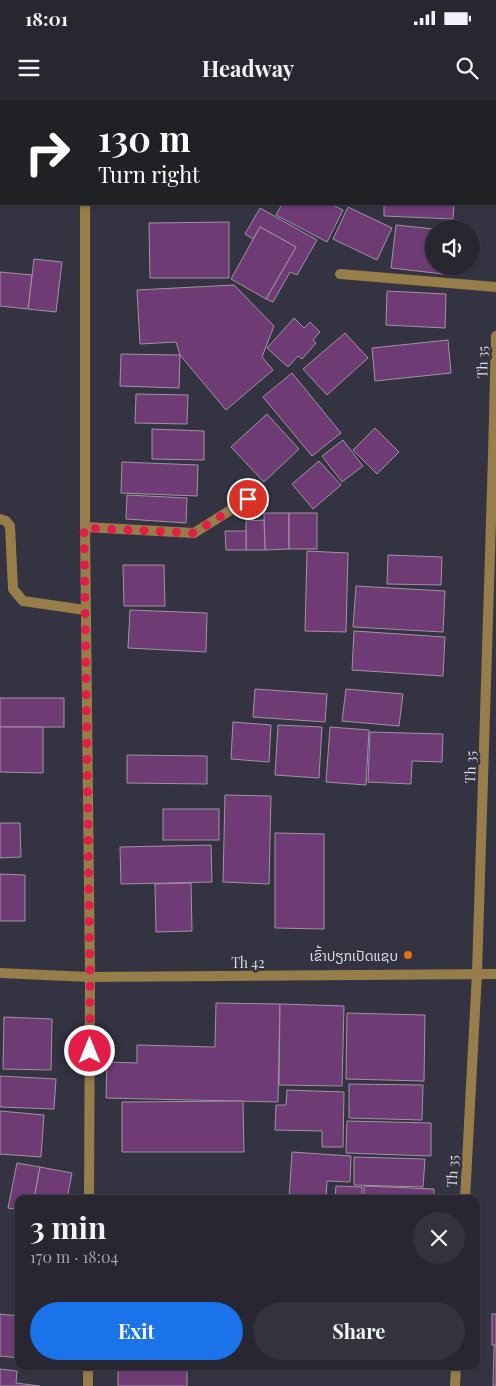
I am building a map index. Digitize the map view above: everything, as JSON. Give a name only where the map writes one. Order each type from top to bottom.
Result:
[{"type":"street","points":[[85,205],[84,528],[90,977],[89,1195]]},
{"type":"street","points":[[340,274],[496,287]]},
{"type":"street","name":"Th 35","points":[[465,1195],[477,974],[493,535],[496,336]]},
{"type":"street","points":[[84,528],[194,533],[248,499]]},
{"type":"street","points":[[0,519],[6,521],[10,526],[13,589],[23,601],[85,610]]},
{"type":"street","name":"Th 42","points":[[0,973],[90,977],[496,974]]},
{"type":"street","points":[[88,1370],[88,1386]]},
{"type":"street","points":[[455,1386],[456,1370]]},
{"type":"building","points":[[281,205],[333,205],[343,210],[327,242],[276,215]]},
{"type":"building","points":[[384,205],[454,205],[453,219],[384,216]]},
{"type":"building","points":[[348,207],[392,228],[377,260],[333,239]]},
{"type":"building","points":[[260,208],[317,240],[297,275],[290,272],[273,302],[266,299],[296,247],[260,227],[253,239],[245,234]]},
{"type":"building","points":[[229,222],[229,278],[150,278],[149,223]]},
{"type":"building","points":[[396,225],[425,228],[425,272],[391,268]]},
{"type":"building","points":[[260,227],[296,247],[266,299],[231,279]]},
{"type":"building","points":[[34,259],[62,262],[56,312],[28,309]]},
{"type":"building","points":[[0,272],[32,275],[28,309],[0,306]]},
{"type":"building","points":[[234,285],[274,326],[262,357],[273,370],[226,410],[180,355],[176,342],[140,344],[137,290]]},
{"type":"building","points":[[387,291],[446,294],[445,328],[386,325]]},
{"type":"building","points":[[294,318],[304,328],[310,322],[320,332],[313,340],[316,343],[302,359],[298,356],[288,367],[267,348]]},
{"type":"building","points":[[345,333],[368,358],[327,395],[303,369]]},
{"type":"building","points":[[448,340],[451,373],[375,381],[372,348]]},
{"type":"building","points":[[121,354],[180,355],[179,388],[120,386]]},
{"type":"building","points":[[292,373],[341,433],[312,456],[263,397]]},
{"type":"building","points":[[136,394],[188,395],[187,424],[135,423]]},
{"type":"building","points":[[267,414],[299,449],[264,482],[231,447]]},
{"type":"building","points":[[375,428],[399,452],[377,474],[353,450]]},
{"type":"building","points":[[152,429],[204,431],[204,460],[152,459]]},
{"type":"building","points":[[343,440],[363,466],[342,482],[322,456]]},
{"type":"building","points":[[319,461],[341,485],[313,509],[292,484]]},
{"type":"building","points":[[122,462],[198,465],[197,496],[121,493]]},
{"type":"building","points":[[127,495],[187,498],[186,523],[126,519]]},
{"type":"building","points":[[264,513],[289,513],[289,549],[265,550]]},
{"type":"building","points":[[289,513],[317,513],[317,549],[289,549]]},
{"type":"building","points":[[264,520],[265,550],[246,550],[246,521]]},
{"type":"building","points":[[225,531],[246,531],[246,550],[226,550]]},
{"type":"building","points":[[307,551],[348,553],[346,632],[305,631]]},
{"type":"building","points":[[388,555],[442,557],[441,585],[387,584]]},
{"type":"building","points":[[123,565],[164,565],[165,606],[124,606]]},
{"type":"building","points":[[356,586],[445,591],[443,632],[353,627]]},
{"type":"building","points":[[130,610],[207,613],[206,652],[128,648]]},
{"type":"building","points":[[354,631],[445,637],[443,676],[352,670]]},
{"type":"building","points":[[255,689],[327,694],[325,722],[253,717]]},
{"type":"building","points":[[346,689],[403,694],[399,726],[342,721]]},
{"type":"building","points":[[0,698],[64,698],[64,727],[0,727]]},
{"type":"building","points":[[233,722],[271,725],[269,762],[231,759]]},
{"type":"building","points":[[278,725],[322,727],[319,778],[275,775]]},
{"type":"building","points":[[0,727],[43,727],[43,773],[0,772]]},
{"type":"building","points":[[330,727],[369,730],[366,785],[326,782]]},
{"type":"building","points":[[370,732],[443,734],[442,762],[412,761],[411,784],[368,782]]},
{"type":"building","points":[[127,755],[207,756],[207,784],[127,783]]},
{"type":"building","points":[[225,795],[271,796],[269,884],[223,882]]},
{"type":"building","points":[[163,809],[219,809],[219,840],[163,840]]},
{"type":"building","points":[[0,823],[20,823],[21,857],[0,858]]},
{"type":"building","points":[[275,833],[324,834],[324,929],[275,928]]},
{"type":"building","points":[[211,845],[212,882],[121,884],[120,847]]},
{"type":"building","points":[[0,874],[25,875],[25,921],[0,921]]},
{"type":"building","points":[[191,883],[192,931],[156,932],[155,884]]},
{"type":"building","points":[[216,1003],[280,1004],[278,1102],[106,1098],[107,1062],[137,1063],[137,1045],[215,1047]]},
{"type":"building","points":[[280,1004],[344,1006],[342,1086],[279,1085]]},
{"type":"building","points":[[347,1013],[425,1015],[424,1081],[346,1079]]},
{"type":"building","points":[[4,1017],[52,1019],[51,1070],[3,1069]]},
{"type":"building","points":[[0,1076],[56,1079],[54,1109],[0,1107]]},
{"type":"building","points":[[349,1084],[423,1085],[422,1120],[349,1118]]},
{"type":"building","points":[[287,1090],[344,1092],[343,1147],[322,1147],[322,1131],[275,1130],[276,1105],[286,1105]]},
{"type":"building","points":[[243,1101],[244,1152],[122,1152],[122,1102]]},
{"type":"building","points":[[0,1111],[44,1115],[41,1157],[0,1154]]},
{"type":"building","points":[[347,1121],[431,1123],[431,1156],[346,1153]]},
{"type":"building","points":[[292,1152],[351,1156],[350,1182],[327,1181],[326,1195],[289,1195]]},
{"type":"building","points":[[354,1157],[425,1159],[423,1187],[354,1185]]},
{"type":"building","points":[[17,1163],[40,1167],[35,1195],[15,1195],[15,1209],[8,1208]]},
{"type":"building","points":[[40,1167],[72,1173],[68,1195],[35,1195]]},
{"type":"building","points":[[336,1186],[362,1187],[362,1195],[335,1195]]},
{"type":"building","points":[[364,1186],[434,1189],[434,1195],[364,1195]]},
{"type":"building","points":[[0,1314],[15,1316],[15,1358],[0,1356]]},
{"type":"building","points":[[492,1314],[496,1314],[496,1345],[492,1345]]},
{"type":"building","points":[[494,1346],[496,1346],[496,1386],[493,1386]]},
{"type":"building","points":[[0,1369],[17,1371],[16,1383],[40,1386],[0,1386]]},
{"type":"building","points":[[118,1370],[187,1370],[187,1386],[118,1386]]},
{"type":"place","name":"ເຂົ້າປຽກເປັດແຊບ","points":[[408,955]]},
{"type":"route","points":[[90,1051],[84,528],[194,533],[248,499]]}]
